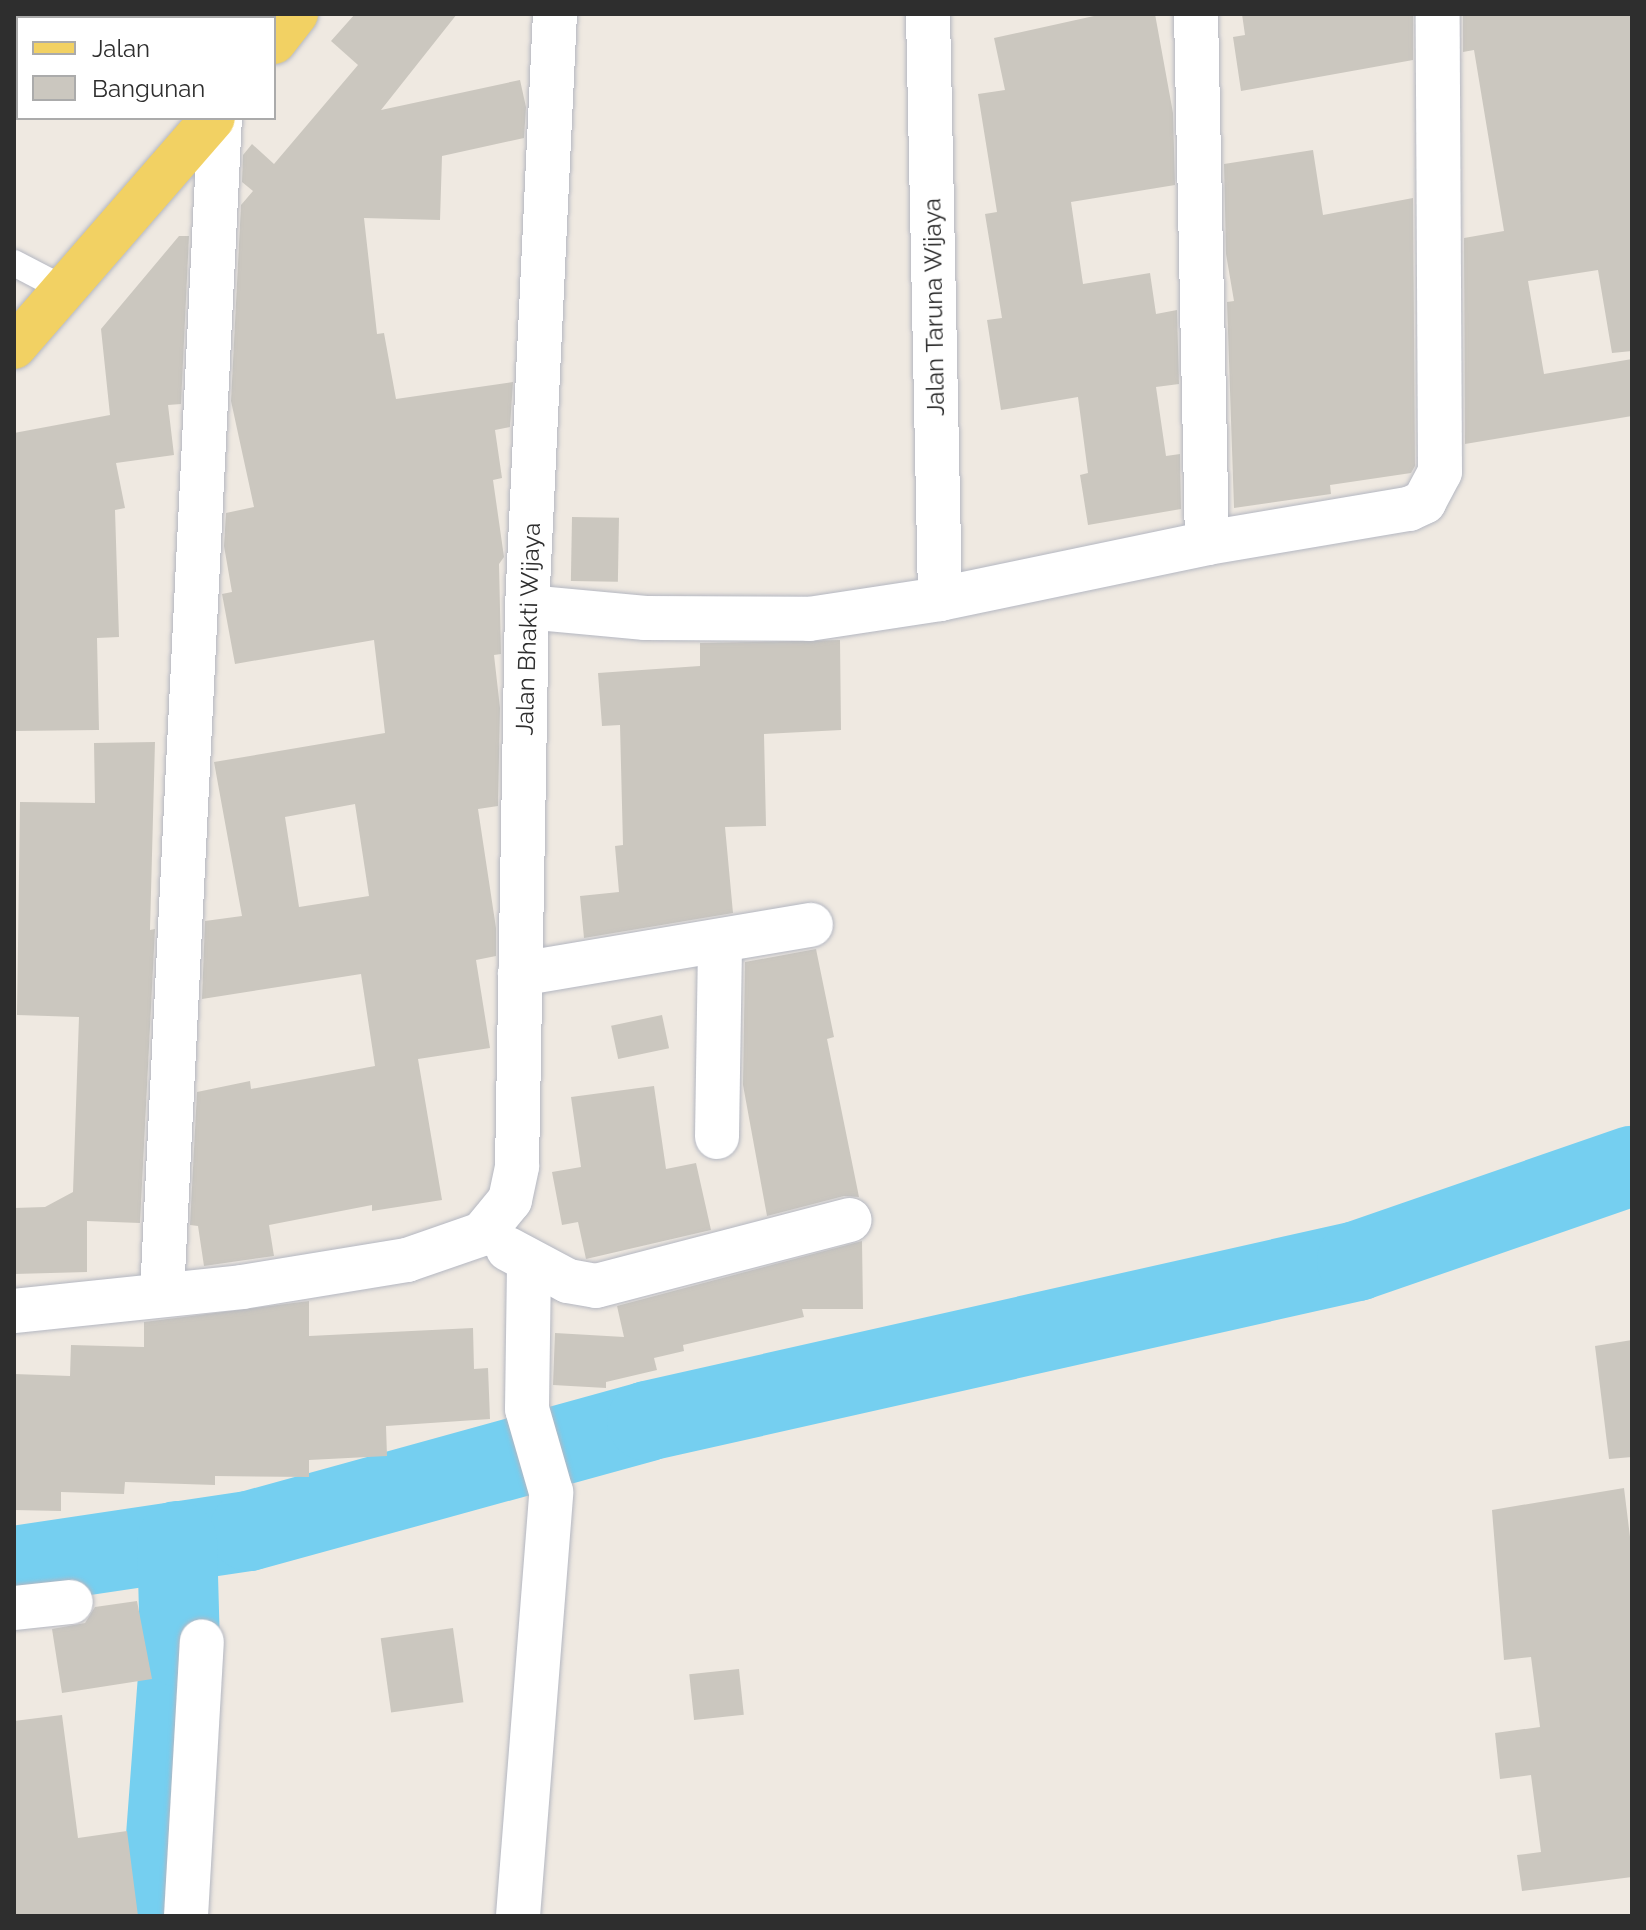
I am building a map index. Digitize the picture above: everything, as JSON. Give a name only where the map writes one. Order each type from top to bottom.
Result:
[{"type":"main road","points":[[276,39],[296,14]]},
{"type":"main road","points":[[14,347],[211,120]]},
{"type":"street","name":"Jalan Bhakti Wijaya","points":[[482,1234],[510,1200],[517,1166],[527,607],[555,14]]},
{"type":"street","name":"Jalan Taruna Wijaya","points":[[928,14],[940,599]]},
{"type":"street","points":[[1196,14],[1207,543]]},
{"type":"street","points":[[527,607],[645,618],[809,619],[940,599],[1207,543],[1409,509],[1433,492],[1440,472],[1438,14]]},
{"type":"street","points":[[162,1294],[220,120]]},
{"type":"street","points":[[520,974],[811,925]]},
{"type":"street","points":[[717,1137],[720,942]]},
{"type":"street","points":[[14,1311],[407,1260],[482,1234],[568,1281],[596,1286],[850,1220]]},
{"type":"street","points":[[518,1916],[551,1492],[527,1409],[529,1261]]},
{"type":"street","points":[[14,1608],[71,1602]]},
{"type":"street","points":[[186,1916],[202,1641]]},
{"type":"lane","points":[[14,263],[64,289]]},
{"type":"building","points":[[355,14],[457,14],[381,110],[520,80],[526,107],[524,138],[442,156],[440,220],[364,218],[377,334],[384,333],[396,399],[513,382],[510,427],[495,430],[502,478],[493,480],[504,557],[499,564],[501,654],[494,655],[500,708],[498,806],[478,809],[496,928],[496,956],[476,960],[490,1048],[418,1059],[442,1200],[372,1211],[372,1205],[269,1225],[274,1256],[204,1266],[198,1226],[190,1225],[197,1092],[250,1081],[251,1089],[375,1066],[361,974],[202,999],[205,921],[242,916],[214,762],[385,733],[374,640],[235,664],[222,594],[232,592],[224,546],[226,513],[254,507],[231,401],[241,205],[253,191],[242,182],[243,155],[252,144],[274,164],[358,65],[331,41]],"holes":[[[355,804],[369,896],[299,907],[285,817]]]},
{"type":"building","points":[[1103,14],[1155,14],[1173,113],[1175,185],[1071,202],[1083,284],[1150,273],[1156,314],[1177,310],[1179,384],[1156,387],[1166,456],[1180,454],[1181,509],[1088,525],[1080,475],[1088,473],[1078,397],[1001,410],[987,320],[1002,318],[985,214],[997,212],[978,94],[1005,90],[994,38]]},
{"type":"building","points":[[1242,14],[1413,14],[1413,60],[1241,91],[1233,37],[1245,35]]},
{"type":"building","points":[[1463,14],[1632,14],[1632,351],[1612,353],[1598,270],[1528,281],[1544,374],[1632,359],[1632,416],[1465,444],[1464,238],[1504,231],[1474,50],[1463,52]]},
{"type":"building","points":[[1313,150],[1323,215],[1413,198],[1415,466],[1411,473],[1330,485],[1331,494],[1234,508],[1227,302],[1234,301],[1226,254],[1224,164]]},
{"type":"building","points":[[179,236],[189,236],[181,404],[168,405],[174,455],[116,463],[125,508],[115,510],[119,637],[97,638],[99,730],[14,731],[14,433],[110,415],[101,329]]},
{"type":"building","points":[[572,517],[619,518],[618,582],[571,581]]},
{"type":"building","points":[[840,640],[841,730],[764,734],[766,826],[725,827],[733,913],[584,938],[580,896],[619,892],[615,846],[623,845],[620,725],[602,726],[598,673],[700,666],[700,643]]},
{"type":"building","points":[[155,742],[150,930],[155,929],[140,1223],[87,1221],[87,1272],[14,1274],[14,1208],[45,1207],[73,1192],[79,1017],[17,1015],[20,802],[95,803],[94,743]]},
{"type":"building","points":[[816,949],[834,1037],[827,1039],[859,1197],[844,1196],[767,1216],[743,1085],[745,962]]},
{"type":"building","points":[[662,1015],[669,1048],[618,1059],[611,1026]]},
{"type":"building","points":[[654,1086],[666,1169],[696,1163],[711,1230],[586,1259],[578,1222],[562,1225],[552,1172],[581,1167],[571,1097]]},
{"type":"building","points":[[862,1241],[863,1309],[802,1309],[804,1317],[683,1345],[684,1351],[654,1358],[657,1370],[606,1382],[606,1388],[553,1385],[555,1333],[624,1337],[617,1306]]},
{"type":"building","points":[[309,1301],[309,1336],[473,1328],[474,1369],[488,1368],[490,1419],[386,1426],[387,1456],[309,1460],[309,1477],[215,1476],[215,1485],[125,1482],[124,1494],[61,1492],[61,1511],[14,1510],[14,1374],[70,1376],[71,1345],[144,1347],[144,1322]]},
{"type":"building","points":[[1632,1340],[1632,1457],[1609,1459],[1595,1346]]},
{"type":"building","points":[[1624,1488],[1632,1553],[1632,1877],[1522,1891],[1517,1855],[1541,1852],[1531,1775],[1500,1779],[1495,1733],[1540,1727],[1531,1657],[1504,1660],[1492,1510]]},
{"type":"building","points":[[137,1601],[152,1679],[62,1693],[52,1629],[85,1623],[95,1607]]},
{"type":"building","points":[[453,1628],[463,1702],[391,1712],[381,1638]]},
{"type":"building","points":[[739,1669],[744,1715],[694,1720],[689,1674]]},
{"type":"building","points":[[62,1715],[78,1838],[127,1831],[138,1916],[14,1916],[14,1721]]},
{"type":"waterway","points":[[14,1566],[249,1531],[647,1421],[1357,1261],[1632,1166]]},
{"type":"waterway","points":[[160,1916],[180,1647],[177,1541]]}]
